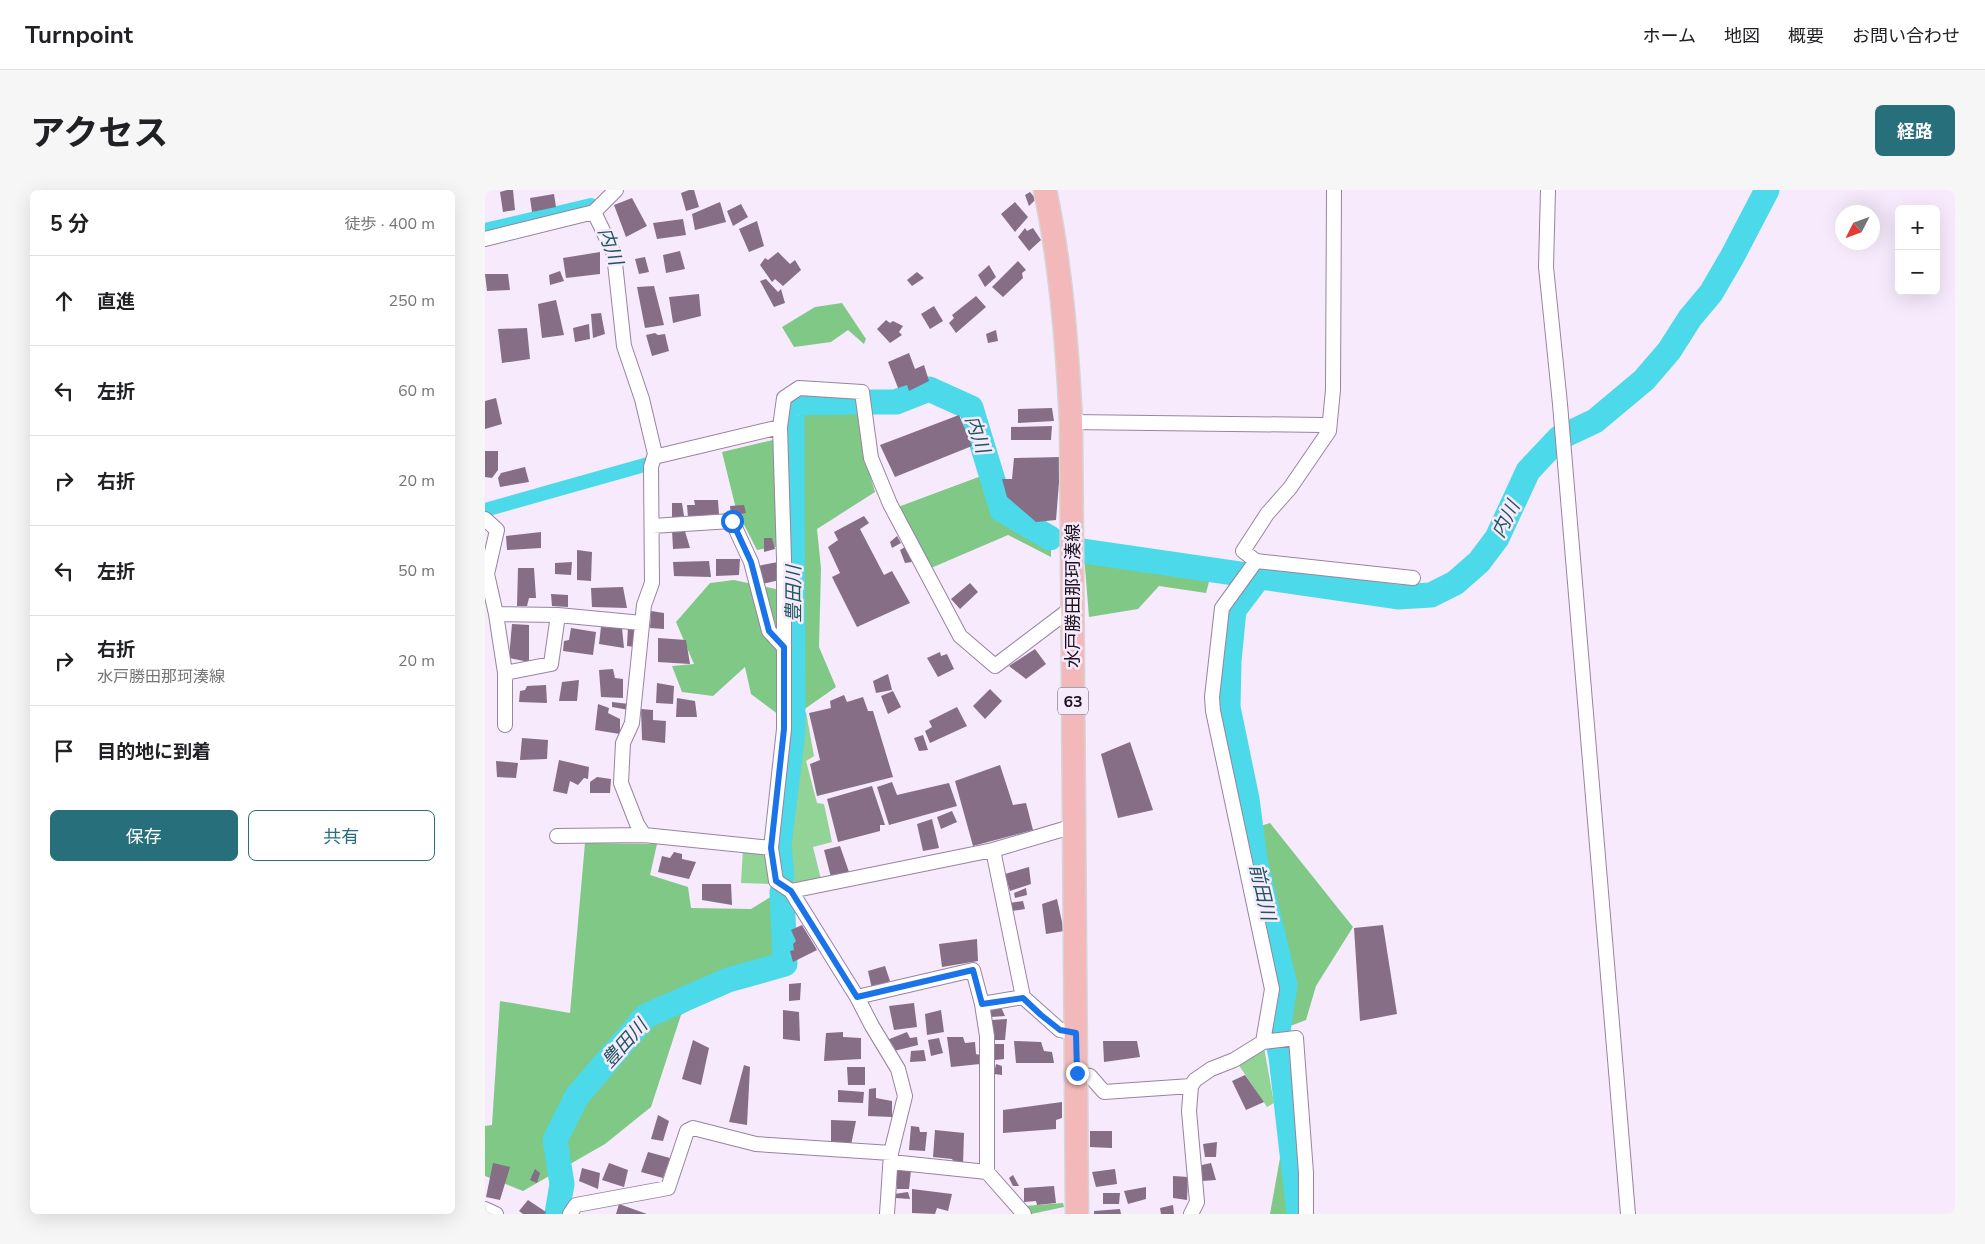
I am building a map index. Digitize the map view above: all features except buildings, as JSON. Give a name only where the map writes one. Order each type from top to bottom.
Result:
[{"type":"main road","name":"水戸勝田那珂湊線","points":[[1045,190],[1056,240],[1064,312],[1071,422],[1077,1214]]},
{"type":"street","points":[[485,239],[594,212],[616,190]]},
{"type":"street","points":[[1334,190],[1333,390],[1329,431],[1290,488],[1267,514],[1243,551],[1253,564],[1413,578]]},
{"type":"street","points":[[1548,190],[1546,268],[1560,404],[1628,1214]]},
{"type":"street","points":[[594,212],[614,254],[624,346],[642,399],[655,454],[651,466],[652,583],[644,605],[632,723],[623,743],[621,783],[637,824],[645,835]]},
{"type":"street","points":[[887,1214],[891,1158],[905,1096],[898,1069],[857,997],[791,891],[776,881],[771,848],[784,729],[784,559],[780,427],[784,398],[799,388],[863,392],[871,458],[890,504],[960,636],[995,666],[1073,607]]},
{"type":"street","points":[[1071,422],[1323,425],[1329,431]]},
{"type":"street","points":[[654,457],[780,427]]},
{"type":"street","points":[[485,519],[497,530],[487,574],[496,614],[505,673],[505,725]]},
{"type":"street","points":[[652,526],[732,521],[751,562],[769,631],[784,647]]},
{"type":"street","points":[[1253,564],[1222,608],[1212,697],[1213,711],[1272,989],[1263,1042]]},
{"type":"street","points":[[496,614],[558,616],[642,623]]},
{"type":"street","points":[[505,673],[551,664],[558,616]]},
{"type":"street","points":[[791,891],[993,850],[1074,826]]},
{"type":"street","points":[[557,836],[645,835],[771,848]]},
{"type":"street","points":[[993,850],[1023,998],[1060,1030],[1076,1033]]},
{"type":"street","points":[[857,997],[973,970],[982,1004],[987,1036],[987,1172]]},
{"type":"street","points":[[982,1004],[1023,998]]},
{"type":"street","points":[[1191,1214],[1197,1202],[1189,1111],[1191,1086],[1195,1080],[1211,1069],[1234,1060],[1263,1042],[1296,1038],[1306,1173],[1306,1214]]},
{"type":"street","points":[[1077,1073],[1090,1076],[1105,1092],[1191,1086]]},
{"type":"street","points":[[570,1214],[576,1205],[668,1188],[687,1132],[693,1128],[756,1144],[891,1158],[987,1172],[1024,1214]]},
{"type":"street","points":[[485,1210],[496,1214]]},
{"type":"green space","points":[[842,303],[866,339],[864,344],[848,330],[831,342],[794,347],[782,327],[815,307]]},
{"type":"green space","points":[[800,411],[857,411],[864,455],[875,492],[817,529],[821,568],[819,647],[836,687],[799,713],[797,653]]},
{"type":"green space","points":[[773,440],[779,546],[757,550],[736,509],[722,452]]},
{"type":"green space","points":[[984,475],[1000,514],[1051,544],[1051,557],[1008,535],[931,568],[898,507]]},
{"type":"green space","points":[[1084,555],[1210,578],[1206,593],[1159,586],[1138,609],[1089,617]]},
{"type":"green space","points":[[734,580],[780,590],[779,715],[751,694],[745,667],[713,696],[682,692],[672,666],[694,664],[676,622],[710,583]]},
{"type":"green space","points":[[806,712],[814,756],[806,761],[817,803],[824,804],[832,842],[813,847],[821,879],[786,883],[782,845],[799,718]]},
{"type":"green space","points":[[1270,823],[1353,927],[1316,986],[1306,1020],[1280,1030],[1290,985],[1257,827]]},
{"type":"green space","points":[[585,843],[657,844],[650,875],[688,887],[691,908],[751,909],[774,895],[777,959],[681,1015],[651,1107],[605,1144],[523,1191],[485,1176],[485,1126],[492,1125],[500,1001],[570,1013]]},
{"type":"green space","points":[[743,848],[769,852],[771,884],[741,883]]},
{"type":"green space","points":[[1263,1042],[1274,1103],[1267,1107],[1236,1061]]},
{"type":"green space","points":[[1285,1130],[1296,1214],[1270,1214]]},
{"type":"green space","points":[[1063,1203],[1064,1207],[1031,1214],[1029,1214],[1025,1206]]},
{"type":"waterway","name":"内川","points":[[1083,551],[1398,597],[1431,595],[1455,583],[1479,562],[1497,538],[1528,471],[1559,438],[1595,421],[1644,380],[1669,351],[1690,318],[1711,293],[1767,190]]},
{"type":"waterway","points":[[485,230],[591,205]]},
{"type":"waterway","name":"内川","points":[[868,402],[896,402],[929,389],[971,408],[1002,510],[1050,538]]},
{"type":"waterway","name":"豊田川","points":[[782,875],[779,845],[793,731],[792,403],[861,402]]},
{"type":"waterway","points":[[783,431],[792,428]]},
{"type":"waterway","points":[[485,510],[648,464]]},
{"type":"waterway","name":"前田川","points":[[1259,577],[1234,610],[1229,661],[1228,707],[1247,799],[1255,860],[1285,985],[1277,1038],[1281,1057],[1299,1214]]},
{"type":"waterway","name":"豊田川","points":[[557,1214],[562,1184],[555,1140],[577,1096],[646,1016],[728,980],[785,964],[782,892]]},
{"type":"route","points":[[732,521],[751,562],[769,631],[784,647],[784,729],[771,848],[776,881],[791,891],[857,997],[973,970],[982,1004],[1023,998],[1060,1030],[1076,1033],[1077,1073]]}]
